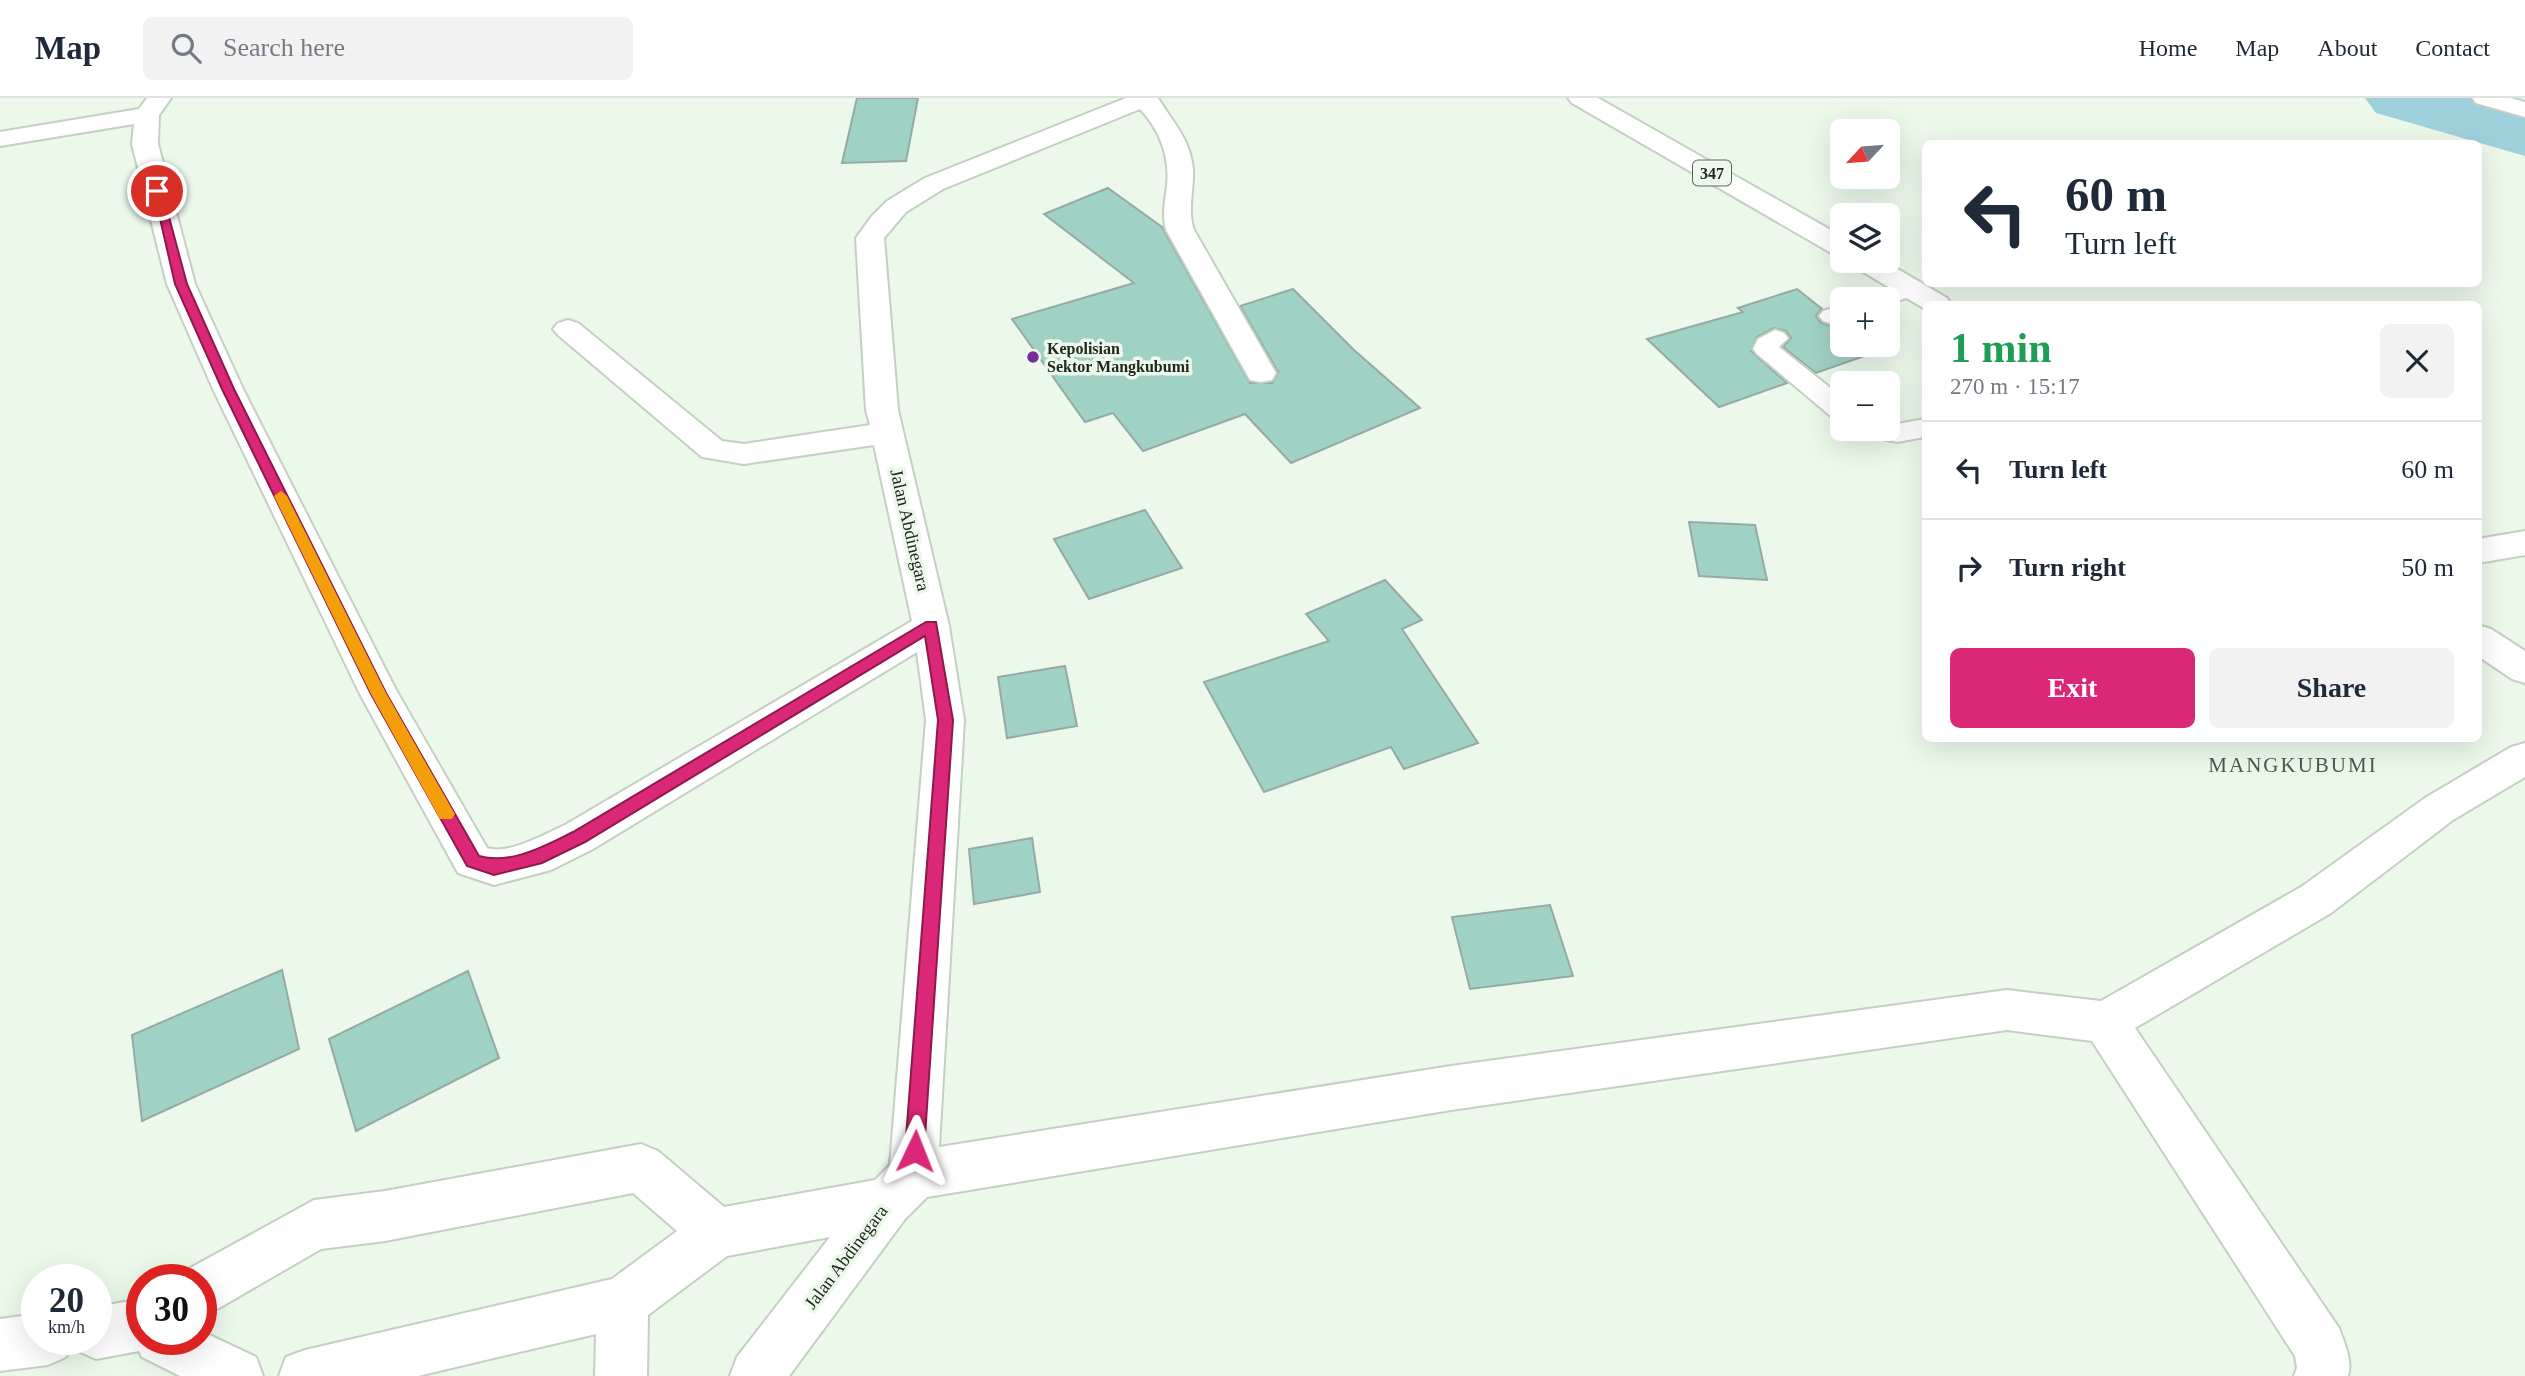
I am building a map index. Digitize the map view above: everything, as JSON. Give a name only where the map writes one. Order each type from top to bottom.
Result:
[{"type":"street","name":"347","points":[[1580,98],[1830,241]]},
{"type":"street","points":[[2484,98],[2525,110]]},
{"type":"street","points":[[1145,99],[1175,139],[1180,177],[1176,218],[1180,230],[1261,373]]},
{"type":"street","name":"Jalan Abdinegara","points":[[756,1376],[901,1188],[916,1103],[946,720],[931,626],[882,411],[870,238],[875,227],[890,211],[931,185],[1145,99]]},
{"type":"street","points":[[0,122],[146,104]]},
{"type":"street","points":[[0,139],[146,104]]},
{"type":"street","points":[[146,104],[145,144],[181,284],[228,389],[379,694],[473,861],[494,867],[536,858],[579,837],[931,626]]},
{"type":"street","points":[[1886,273],[1932,301]]},
{"type":"street","points":[[568,329],[713,450],[744,454],[887,433]]},
{"type":"street","points":[[2482,550],[2525,543]]},
{"type":"street","points":[[2482,641],[2525,668]]},
{"type":"street","points":[[305,1376],[623,1302],[717,1233],[901,1188],[1451,1088],[2007,1010],[2105,1023],[2316,900],[2439,809],[2525,758]]},
{"type":"street","points":[[2105,1023],[2326,1366]]},
{"type":"street","points":[[217,1281],[314,1225],[385,1216],[641,1168],[717,1233]]},
{"type":"street","points":[[621,1376],[623,1302]]},
{"type":"street","points":[[0,1345],[21,1342]]},
{"type":"street","points":[[189,1355],[237,1376]]},
{"type":"lane","points":[[1900,292],[1913,288]]},
{"type":"lane","points":[[1775,338],[1767,344],[1766,349],[1830,401]]},
{"type":"lane","points":[[1900,432],[1922,429]]},
{"type":"building","points":[[857,98],[918,98],[906,161],[842,163]]},
{"type":"building","points":[[1108,188],[1162,227],[1250,383],[1272,383],[1278,372],[1240,306],[1293,289],[1354,350],[1420,408],[1291,463],[1245,414],[1143,451],[1113,413],[1085,422],[1012,319],[1134,283],[1044,214]]},
{"type":"building","points":[[1797,289],[1822,309],[1816,316],[1821,323],[1830,326],[1830,357],[1862,357],[1816,373],[1783,347],[1791,338],[1786,331],[1774,328],[1757,337],[1751,351],[1787,383],[1719,407],[1647,339],[1743,312],[1738,308]]},
{"type":"building","points":[[1145,510],[1182,568],[1089,599],[1054,539]]},
{"type":"building","points":[[1689,522],[1755,525],[1767,580],[1699,576]]},
{"type":"building","points":[[1385,580],[1422,620],[1402,629],[1478,743],[1404,769],[1391,747],[1264,792],[1204,682],[1329,641],[1306,614]]},
{"type":"building","points":[[1065,666],[1077,726],[1007,738],[998,677]]},
{"type":"building","points":[[1032,838],[1040,892],[974,904],[969,849]]},
{"type":"building","points":[[1550,905],[1573,976],[1470,989],[1452,917]]},
{"type":"building","points":[[282,970],[299,1049],[142,1121],[132,1035]]},
{"type":"building","points":[[468,971],[499,1058],[356,1131],[329,1039]]},
{"type":"waterway","points":[[2401,98],[2525,134]]},
{"type":"slow traffic","points":[[281,496],[379,694],[446,814]]},
{"type":"place","name":"Kepolisian Sektor Mangkubumi","points":[[1033,357]]},
{"type":"district","name":"MANGKUBUMI","points":[[2293,765]]},
{"type":"route","points":[[157,191],[181,284],[228,389],[379,694],[473,861],[494,867],[536,858],[579,837],[931,626],[946,720],[916,1103],[915,1151]]}]
